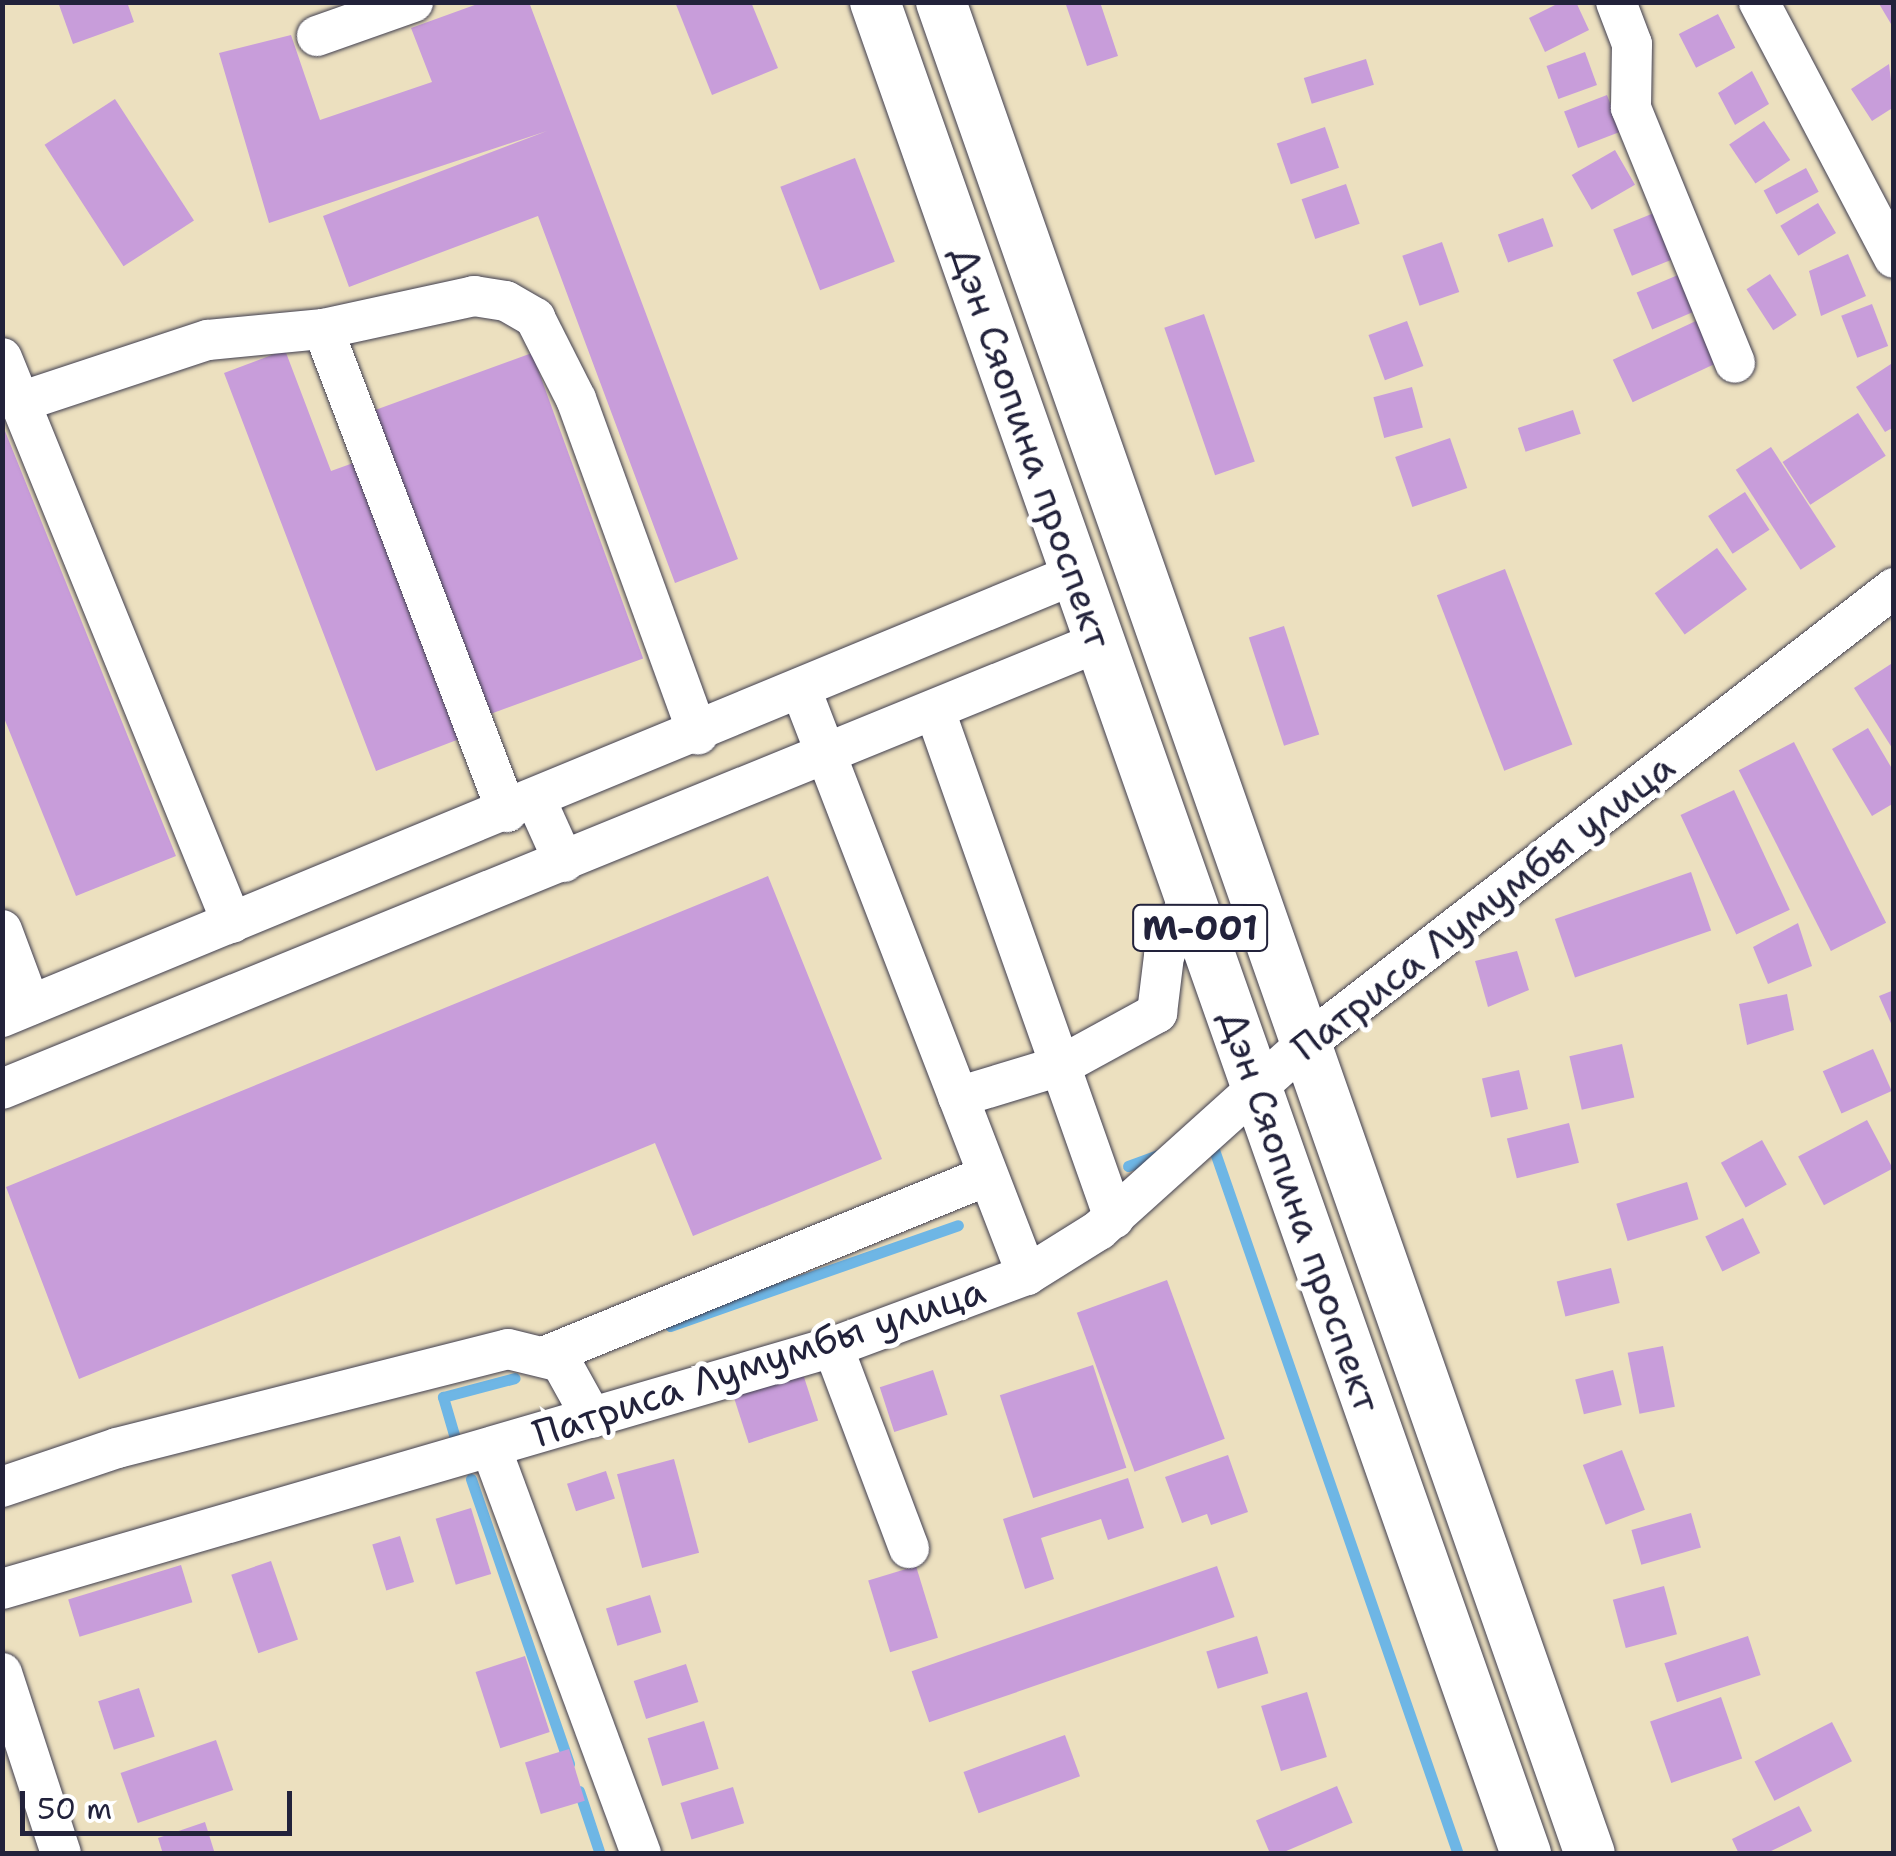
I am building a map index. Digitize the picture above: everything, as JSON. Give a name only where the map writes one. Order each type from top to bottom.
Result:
[{"type":"main road","name":"Дэн Сяопина проспект","points":[[875,2],[1526,1854]]},
{"type":"main road","name":"Дэн Сяопина проспект","points":[[942,2],[1304,1046],[1590,1854]]},
{"type":"street","points":[[317,36],[413,2]]},
{"type":"street","points":[[1616,2],[1632,44],[1631,108],[1734,364]]},
{"type":"street","points":[[1759,2],[1894,258]]},
{"type":"street","points":[[20,402],[208,340],[323,329],[474,296],[535,318],[576,399],[698,734]]},
{"type":"street","points":[[323,329],[522,806],[564,862]]},
{"type":"street","points":[[2,358],[232,923]]},
{"type":"street","points":[[2,930],[16,1011],[802,692],[1075,574]]},
{"type":"street","name":"Патриса Лумумбы улица","points":[[2,1589],[834,1347],[1027,1275],[1114,1218],[1304,1046],[1894,588]]},
{"type":"street","points":[[2,1088],[1099,642]]},
{"type":"street","points":[[802,692],[1027,1275]]},
{"type":"street","points":[[935,711],[1114,1218]]},
{"type":"street","points":[[958,1097],[1060,1066],[1164,1006],[1164,956],[1190,898]]},
{"type":"street","points":[[548,1355],[988,1175]]},
{"type":"street","points":[[834,1347],[909,1548]]},
{"type":"street","points":[[2,1488],[117,1448],[508,1349],[548,1355],[572,1372],[592,1418]]},
{"type":"street","points":[[491,1448],[641,1854]]},
{"type":"street","points":[[2,1673],[62,1854]]},
{"type":"building","points":[[58,2],[127,2],[134,22],[73,44]]},
{"type":"building","points":[[483,2],[529,2],[738,559],[675,583],[538,216],[349,287],[323,216],[547,131],[269,223],[219,53],[291,35],[320,120],[432,82],[411,28]]},
{"type":"building","points":[[675,2],[751,2],[778,68],[712,95]]},
{"type":"building","points":[[1065,2],[1100,2],[1118,56],[1087,66]]},
{"type":"building","points":[[1561,2],[1576,2],[1589,30],[1545,52],[1529,18]]},
{"type":"building","points":[[1878,2],[1894,2],[1894,29]]},
{"type":"building","points":[[1718,14],[1735,48],[1696,68],[1679,34]]},
{"type":"building","points":[[1585,52],[1597,85],[1558,99],[1546,66]]},
{"type":"building","points":[[1366,59],[1374,85],[1312,104],[1304,78]]},
{"type":"building","points":[[1889,64],[1894,107],[1872,121],[1851,89]]},
{"type":"building","points":[[1752,71],[1769,104],[1735,125],[1718,93]]},
{"type":"building","points":[[1607,95],[1621,131],[1578,148],[1564,111]]},
{"type":"building","points":[[115,99],[194,221],[124,266],[45,145]]},
{"type":"building","points":[[1764,121],[1790,160],[1755,183],[1729,144]]},
{"type":"building","points":[[1325,127],[1339,168],[1291,184],[1277,144]]},
{"type":"building","points":[[1615,150],[1635,185],[1592,210],[1572,175]]},
{"type":"building","points":[[855,158],[895,262],[820,290],[780,187]]},
{"type":"building","points":[[1806,168],[1819,192],[1776,214],[1764,191]]},
{"type":"building","points":[[1346,184],[1360,224],[1315,239],[1302,199]]},
{"type":"building","points":[[1818,203],[1836,233],[1798,256],[1780,226]]},
{"type":"building","points":[[1654,213],[1673,259],[1632,276],[1613,229]]},
{"type":"building","points":[[1543,218],[1553,246],[1508,263],[1498,234]]},
{"type":"building","points":[[1442,242],[1459,292],[1420,306],[1402,256]]},
{"type":"building","points":[[1848,254],[1866,296],[1821,316],[1809,271]]},
{"type":"building","points":[[1770,274],[1797,315],[1773,330],[1747,289]]},
{"type":"building","points":[[1678,275],[1694,312],[1652,329],[1637,293]]},
{"type":"building","points":[[1872,304],[1888,346],[1857,358],[1841,316]]},
{"type":"building","points":[[1204,314],[1255,462],[1215,475],[1164,328]]},
{"type":"building","points":[[1698,320],[1718,363],[1633,402],[1613,360]]},
{"type":"building","points":[[1407,321],[1423,366],[1385,380],[1368,335]]},
{"type":"building","points":[[285,350],[331,471],[356,462],[462,738],[376,771],[224,373]]},
{"type":"building","points":[[532,353],[643,658],[482,717],[370,412]]},
{"type":"building","points":[[1894,362],[1894,427],[1885,432],[1856,387]]},
{"type":"building","points":[[1412,387],[1423,428],[1384,438],[1373,397]]},
{"type":"building","points":[[1573,410],[1581,434],[1526,452],[1518,428]]},
{"type":"building","points":[[1858,413],[1886,456],[1810,505],[1783,462]]},
{"type":"building","points":[[3,426],[176,856],[76,896],[2,713]]},
{"type":"building","points":[[1450,438],[1467,488],[1412,507],[1395,457]]},
{"type":"building","points":[[1771,447],[1836,547],[1801,570],[1736,470]]},
{"type":"building","points":[[1745,492],[1770,530],[1733,554],[1708,516]]},
{"type":"building","points":[[1717,548],[1747,589],[1685,635],[1655,593]]},
{"type":"building","points":[[1505,569],[1572,745],[1504,771],[1437,595]]},
{"type":"building","points":[[1284,626],[1319,734],[1284,746],[1249,637]]},
{"type":"building","points":[[1894,662],[1894,751],[1854,688]]},
{"type":"building","points":[[1868,728],[1894,772],[1894,803],[1872,816],[1832,749]]},
{"type":"building","points":[[1794,742],[1886,923],[1831,951],[1739,770]]},
{"type":"building","points":[[1734,790],[1790,910],[1736,935],[1681,815]]},
{"type":"building","points":[[1691,872],[1711,931],[1575,978],[1555,919]]},
{"type":"building","points":[[768,876],[882,1159],[693,1236],[655,1143],[79,1379],[6,1187]]},
{"type":"building","points":[[1798,923],[1812,966],[1768,984],[1753,947]]},
{"type":"building","points":[[1517,951],[1529,990],[1488,1007],[1475,961]]},
{"type":"building","points":[[1894,990],[1894,1030],[1879,996]]},
{"type":"building","points":[[1787,994],[1794,1030],[1747,1045],[1739,1004]]},
{"type":"building","points":[[1622,1044],[1634,1098],[1582,1110],[1569,1056]]},
{"type":"building","points":[[1873,1049],[1892,1091],[1841,1113],[1823,1071]]},
{"type":"building","points":[[1519,1070],[1528,1109],[1491,1118],[1482,1079]]},
{"type":"building","points":[[1867,1120],[1893,1169],[1824,1205],[1798,1157]]},
{"type":"building","points":[[1569,1123],[1579,1163],[1517,1178],[1507,1138]]},
{"type":"building","points":[[1762,1140],[1787,1185],[1746,1207],[1721,1163]]},
{"type":"building","points":[[1687,1182],[1698,1219],[1628,1241],[1616,1204]]},
{"type":"building","points":[[1743,1218],[1760,1253],[1722,1271],[1705,1236]]},
{"type":"building","points":[[1611,1268],[1620,1303],[1565,1316],[1557,1282]]},
{"type":"building","points":[[1167,1280],[1225,1439],[1135,1472],[1077,1313]]},
{"type":"building","points":[[1663,1346],[1675,1407],[1639,1414],[1628,1353]]},
{"type":"building","points":[[1093,1365],[1126,1468],[1033,1498],[1000,1395]]},
{"type":"building","points":[[933,1370],[948,1415],[894,1432],[880,1387]]},
{"type":"building","points":[[1613,1370],[1622,1405],[1584,1414],[1575,1379]]},
{"type":"building","points":[[803,1374],[818,1421],[749,1443],[734,1397]]},
{"type":"building","points":[[1622,1450],[1645,1510],[1606,1525],[1583,1465]]},
{"type":"building","points":[[1228,1455],[1248,1512],[1211,1525],[1207,1514],[1182,1523],[1165,1477]]},
{"type":"building","points":[[674,1459],[699,1553],[642,1568],[617,1474]]},
{"type":"building","points":[[606,1471],[615,1499],[576,1511],[567,1484]]},
{"type":"building","points":[[1128,1478],[1144,1528],[1108,1540],[1101,1519],[1041,1538],[1054,1579],[1025,1589],[1003,1519]]},
{"type":"building","points":[[471,1508],[491,1574],[456,1585],[436,1519]]},
{"type":"building","points":[[1691,1513],[1701,1548],[1641,1565],[1631,1530]]},
{"type":"building","points":[[400,1536],[414,1582],[386,1590],[372,1544]]},
{"type":"building","points":[[271,1561],[298,1639],[258,1653],[231,1575]]},
{"type":"building","points":[[181,1565],[192,1602],[80,1637],[68,1599]]},
{"type":"building","points":[[916,1566],[938,1638],[890,1652],[868,1581]]},
{"type":"building","points":[[1217,1566],[1235,1617],[929,1722],[912,1671]]},
{"type":"building","points":[[1664,1586],[1677,1634],[1626,1648],[1613,1600]]},
{"type":"building","points":[[650,1595],[661,1632],[617,1646],[606,1608]]},
{"type":"building","points":[[1257,1636],[1268,1673],[1218,1689],[1206,1651]]},
{"type":"building","points":[[1748,1636],[1761,1675],[1677,1702],[1664,1663]]},
{"type":"building","points":[[525,1656],[550,1732],[500,1748],[476,1672]]},
{"type":"building","points":[[686,1664],[698,1702],[646,1719],[634,1681]]},
{"type":"building","points":[[139,1688],[155,1737],[114,1750],[98,1701]]},
{"type":"building","points":[[1307,1692],[1327,1757],[1281,1771],[1261,1706]]},
{"type":"building","points":[[1721,1697],[1742,1758],[1671,1783],[1650,1721]]},
{"type":"building","points":[[704,1721],[719,1769],[662,1786],[648,1738]]},
{"type":"building","points":[[1832,1722],[1852,1761],[1774,1801],[1754,1761]]},
{"type":"building","points":[[1065,1735],[1080,1776],[979,1813],[964,1772]]},
{"type":"building","points":[[216,1740],[233,1790],[138,1823],[121,1773]]},
{"type":"building","points":[[569,1749],[585,1801],[541,1814],[525,1762]]},
{"type":"building","points":[[1337,1786],[1353,1823],[1279,1854],[1270,1854],[1256,1820]]},
{"type":"building","points":[[733,1787],[744,1823],[692,1839],[680,1803]]},
{"type":"building","points":[[1799,1806],[1812,1831],[1765,1854],[1739,1854],[1732,1839]]},
{"type":"building","points":[[205,1822],[215,1854],[163,1854],[158,1838]]},
{"type":"waterway","points":[[1210,1138],[1458,1854]]},
{"type":"waterway","points":[[1128,1166],[1161,1154]]},
{"type":"waterway","points":[[670,1326],[958,1225]]},
{"type":"waterway","points":[[455,1438],[443,1397],[515,1378]]},
{"type":"waterway","points":[[471,1479],[569,1764]]},
{"type":"waterway","points":[[579,1791],[600,1854]]}]
